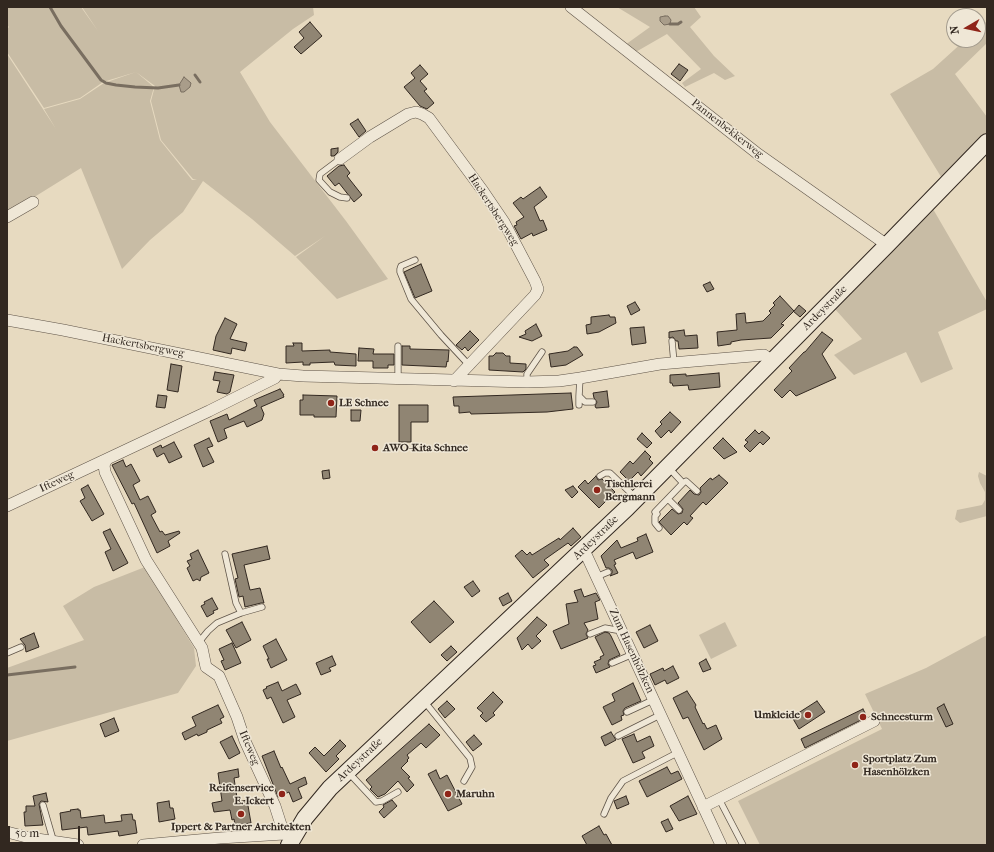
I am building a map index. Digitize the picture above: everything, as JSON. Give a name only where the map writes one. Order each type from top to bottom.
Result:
[{"type":"main road","name":"Ardeystraße","points":[[288,839],[330,788],[577,557],[887,245],[987,142]]},
{"type":"street","name":"Pannenbekkerweg","points":[[571,7],[758,154],[887,245]]},
{"type":"street","name":"Hackertsbergweg","points":[[340,159],[408,114],[416,112],[429,118],[479,185],[504,222],[535,281],[537,285],[537,292],[468,364],[454,381]]},
{"type":"street","points":[[7,217],[33,202]]},
{"type":"street","name":"Hackertsbergweg","points":[[7,320],[278,374],[454,381],[527,382],[559,381],[591,374],[674,363],[764,355],[772,361]]},
{"type":"street","points":[[199,642],[146,560],[105,472],[103,464],[262,385],[275,378],[278,374]]},
{"type":"street","name":"Ifteweg","points":[[7,506],[103,464]]},
{"type":"street","name":"Zum Hasenhölzken","points":[[577,557],[596,578],[618,629],[632,654],[644,671],[660,715],[674,742],[679,761],[721,845]]},
{"type":"street","name":"Ifteweg","points":[[199,642],[202,648],[206,667],[219,676],[237,717],[245,741],[288,839]]},
{"type":"street","points":[[703,807],[874,720]]},
{"type":"street","points":[[7,832],[54,844],[78,845]]},
{"type":"street","points":[[143,845],[220,835],[288,839]]},
{"type":"lane","points":[[340,159],[320,174],[319,180],[330,192],[340,197],[347,198]]},
{"type":"lane","points":[[415,260],[401,266],[400,269],[411,299],[468,364]]},
{"type":"lane","points":[[672,341],[674,363]]},
{"type":"lane","points":[[398,346],[398,379]]},
{"type":"lane","points":[[527,382],[527,374],[542,352]]},
{"type":"lane","points":[[579,405],[579,396],[591,374]]},
{"type":"lane","points":[[579,396],[585,402],[593,402]]},
{"type":"lane","points":[[668,466],[683,483]]},
{"type":"lane","points":[[600,476],[605,473],[610,473],[636,498]]},
{"type":"lane","points":[[659,528],[655,523],[655,516],[657,514],[655,512],[683,483],[686,481],[696,491]]},
{"type":"lane","points":[[668,499],[679,510]]},
{"type":"lane","points":[[225,554],[236,603],[241,613]]},
{"type":"lane","points":[[596,578],[608,572]]},
{"type":"lane","points":[[199,642],[217,623],[241,613],[262,607]]},
{"type":"lane","points":[[590,634],[606,628],[618,629]]},
{"type":"lane","points":[[609,633],[618,629]]},
{"type":"lane","points":[[7,653],[21,647]]},
{"type":"lane","points":[[612,663],[632,654]]},
{"type":"lane","points":[[627,712],[654,700]]},
{"type":"lane","points":[[424,701],[470,758],[472,768],[464,781]]},
{"type":"lane","points":[[618,736],[660,715]]},
{"type":"lane","points":[[604,814],[611,798],[623,781],[679,761]]},
{"type":"lane","points":[[348,772],[376,802],[382,801],[398,792]]},
{"type":"lane","points":[[719,799],[743,845]]},
{"type":"lane","points":[[43,806],[54,844]]},
{"type":"shaded area","points":[[7,7],[81,7],[98,31],[82,7],[313,7],[314,15],[293,29],[240,72],[270,122],[346,221],[388,279],[337,299],[296,257],[325,236],[295,256],[252,219],[203,181],[183,212],[150,240],[122,269],[81,168],[7,214],[7,54],[56,129],[44,109],[80,99],[104,83],[136,72],[103,82],[80,98],[44,108],[7,52],[7,29],[9,27],[7,25]],"holes":[[[136,72],[155,86],[151,101],[161,140],[193,179],[197,180],[192,180],[160,140],[150,101],[154,87]]]},
{"type":"shaded area","points":[[617,7],[694,7],[701,17],[690,27],[714,56],[735,76],[725,80],[714,73],[685,87],[682,83],[701,69],[667,34],[634,53],[625,45],[650,27]]},
{"type":"shaded area","points":[[668,16],[671,20],[670,24],[664,25],[660,21],[660,17]]},
{"type":"shaded area","points":[[987,21],[986,44],[986,22]]},
{"type":"shaded area","points":[[956,48],[982,48],[955,74],[987,117],[987,134],[943,180],[890,94],[933,69]]},
{"type":"shaded area","points":[[184,77],[191,83],[190,87],[184,92],[181,92],[179,85]]},
{"type":"shaded area","points":[[933,209],[987,302],[987,309],[938,332],[953,369],[921,383],[906,352],[854,375],[834,355],[862,339],[834,308]]},
{"type":"shaded area","points":[[979,472],[987,476],[987,516],[960,523],[955,519],[957,510],[982,505],[985,500],[985,492],[978,476]]},
{"type":"shaded area","points":[[145,567],[194,648],[196,666],[178,693],[7,741],[7,668],[84,640],[63,606],[94,587]]},
{"type":"shaded area","points":[[725,622],[737,646],[711,659],[699,635]]},
{"type":"shaded area","points":[[987,635],[987,845],[760,845],[738,801],[882,729],[865,694],[926,668]]},
{"type":"building","points":[[310,22],[322,36],[301,54],[294,47],[304,38],[299,32]]},
{"type":"building","points":[[679,64],[688,70],[680,81],[671,74]]},
{"type":"building","points":[[420,65],[428,74],[420,81],[427,89],[424,91],[434,103],[427,109],[420,106],[404,87],[415,78],[411,73]]},
{"type":"building","points":[[358,119],[366,131],[359,137],[350,124]]},
{"type":"building","points":[[338,148],[338,152],[334,156],[331,156],[331,149]]},
{"type":"building","points":[[344,165],[350,173],[347,176],[362,195],[354,202],[339,183],[335,186],[327,176],[339,166]]},
{"type":"building","points":[[540,187],[547,197],[534,207],[540,221],[543,220],[547,230],[533,236],[532,233],[521,239],[514,226],[517,225],[516,222],[524,217],[513,203],[521,197],[523,199]]},
{"type":"building","points":[[421,264],[432,291],[415,298],[404,272]]},
{"type":"building","points":[[710,282],[714,289],[707,292],[703,285]]},
{"type":"building","points":[[780,296],[794,311],[781,324],[784,325],[771,338],[741,340],[731,342],[731,344],[718,346],[717,332],[737,330],[736,314],[745,313],[746,323],[763,321],[771,313],[769,311],[775,305],[773,303]]},
{"type":"building","points":[[635,302],[640,310],[631,315],[627,306]]},
{"type":"building","points":[[799,305],[806,311],[800,317],[794,311]]},
{"type":"building","points":[[609,315],[610,317],[615,317],[616,323],[599,332],[587,334],[586,325],[591,324],[591,317]]},
{"type":"building","points":[[225,318],[237,324],[230,339],[247,343],[245,351],[232,348],[231,354],[213,350],[216,336]]},
{"type":"building","points":[[536,324],[542,336],[532,341],[519,337],[526,334],[525,331]]},
{"type":"building","points":[[644,327],[646,343],[632,345],[630,328]]},
{"type":"building","points":[[684,330],[685,336],[697,335],[698,348],[679,349],[678,341],[676,341],[673,337],[669,338],[669,332]]},
{"type":"building","points":[[470,331],[479,340],[468,351],[465,347],[462,350],[456,345]]},
{"type":"building","points":[[822,332],[833,340],[822,354],[836,378],[796,396],[790,390],[782,398],[774,390],[792,371],[789,368]]},
{"type":"building","points":[[293,343],[302,343],[302,351],[330,350],[330,352],[356,354],[356,366],[335,365],[334,362],[310,363],[310,365],[303,365],[303,362],[286,363],[286,346],[294,346]]},
{"type":"building","points":[[402,346],[410,346],[410,349],[449,350],[446,367],[402,365]]},
{"type":"building","points":[[574,347],[577,347],[583,355],[566,365],[551,367],[549,354],[568,351]]},
{"type":"building","points":[[359,348],[374,349],[373,354],[394,354],[394,365],[388,365],[388,368],[373,368],[373,361],[358,361]]},
{"type":"building","points":[[496,353],[503,353],[506,356],[510,356],[510,363],[526,364],[526,369],[523,372],[489,370],[489,356],[493,356]]},
{"type":"building","points":[[171,364],[182,366],[178,392],[167,390]]},
{"type":"building","points":[[215,372],[234,375],[230,392],[227,394],[217,392],[220,381],[213,380]]},
{"type":"building","points":[[719,373],[720,387],[689,390],[688,385],[673,386],[672,383],[670,383],[670,375],[686,374],[686,376]]},
{"type":"building","points":[[280,389],[284,397],[261,407],[264,414],[262,420],[247,427],[244,421],[224,429],[227,438],[218,442],[210,421],[227,414],[229,420],[257,406],[254,400]]},
{"type":"building","points":[[607,391],[609,407],[596,408],[595,406],[597,402],[593,393]]},
{"type":"building","points":[[571,393],[573,409],[547,412],[459,413],[459,406],[454,406],[453,397]]},
{"type":"building","points":[[158,395],[167,396],[165,408],[156,407]]},
{"type":"building","points":[[303,395],[337,396],[336,417],[314,417],[314,415],[300,415],[300,400],[303,400]]},
{"type":"building","points":[[399,405],[428,405],[428,422],[411,422],[411,442],[399,442]]},
{"type":"building","points":[[351,410],[361,410],[360,421],[351,421]]},
{"type":"building","points":[[670,412],[681,422],[671,433],[669,430],[661,438],[655,431],[662,424],[660,422]]},
{"type":"building","points":[[755,430],[759,434],[762,431],[770,438],[763,445],[760,442],[750,452],[744,446],[748,442],[745,440]]},
{"type":"building","points":[[642,433],[652,443],[647,448],[637,439]]},
{"type":"building","points":[[209,438],[213,446],[207,448],[214,462],[203,467],[194,445]]},
{"type":"building","points":[[723,438],[737,452],[724,459],[713,448]]},
{"type":"building","points":[[174,442],[182,457],[169,463],[164,453],[157,457],[153,449],[161,445],[162,448]]},
{"type":"building","points":[[645,451],[651,457],[649,459],[653,463],[641,476],[638,472],[629,481],[620,472],[630,461],[633,464]]},
{"type":"building","points":[[123,460],[126,467],[131,464],[140,481],[133,485],[140,500],[148,496],[156,512],[151,515],[160,532],[162,531],[165,535],[179,531],[180,533],[168,541],[170,546],[157,553],[134,503],[132,504],[112,465]]},
{"type":"building","points":[[329,470],[330,478],[323,479],[322,471]]},
{"type":"building","points":[[719,475],[728,483],[706,505],[703,502],[690,516],[693,518],[687,525],[684,522],[671,535],[659,522],[672,509],[678,514],[682,513],[683,509],[678,503],[690,490],[694,494],[699,495],[701,492],[700,488],[709,479],[711,478],[712,480]]},
{"type":"building","name":"Tischlerei Bergmann","points":[[596,476],[598,480],[602,479],[615,492],[599,508],[578,487],[585,480],[588,484]]},
{"type":"building","points":[[88,485],[104,514],[92,521],[80,501],[85,498],[81,489]]},
{"type":"building","points":[[573,486],[578,492],[572,498],[565,490]]},
{"type":"building","points":[[573,528],[581,537],[571,546],[568,543],[544,560],[549,565],[533,578],[515,556],[522,550],[527,555],[530,552],[532,555],[559,538],[560,540]]},
{"type":"building","points":[[110,529],[128,563],[113,571],[105,552],[111,549],[103,532]]},
{"type":"building","points":[[646,534],[653,552],[636,559],[633,552],[614,560],[616,564],[614,565],[618,573],[610,576],[612,570],[606,568],[601,556],[617,540],[621,548],[638,541],[637,538]]},
{"type":"building","points":[[267,546],[270,559],[244,565],[250,590],[260,588],[264,603],[245,607],[243,596],[239,597],[235,579],[238,578],[232,554]]},
{"type":"building","points":[[198,550],[209,573],[201,577],[200,581],[197,579],[193,581],[187,568],[190,566],[187,561],[192,559],[190,554]]},
{"type":"building","points":[[473,581],[480,591],[472,597],[464,587]]},
{"type":"building","points":[[581,589],[584,597],[596,593],[600,600],[595,602],[598,619],[584,623],[588,630],[586,634],[588,638],[561,649],[553,631],[569,624],[566,604],[578,602],[574,591]]},
{"type":"building","points":[[508,593],[512,601],[503,606],[499,598]]},
{"type":"building","points":[[212,598],[218,609],[213,611],[214,613],[207,617],[201,606],[205,604],[204,602]]},
{"type":"building","points":[[434,601],[454,622],[430,643],[411,622]]},
{"type":"building","points":[[537,617],[547,625],[536,636],[541,641],[532,649],[528,644],[522,650],[517,638]]},
{"type":"building","points":[[242,622],[251,640],[236,648],[226,630]]},
{"type":"building","points":[[650,625],[658,641],[644,648],[636,632]]},
{"type":"building","points":[[605,632],[609,633],[611,636],[620,655],[609,660],[608,664],[610,667],[596,673],[593,666],[596,665],[594,662],[601,659],[600,657],[604,655],[595,637]]},
{"type":"building","points":[[34,633],[39,647],[26,652],[25,645],[20,639]]},
{"type":"building","points":[[276,639],[287,660],[271,668],[263,646]]},
{"type":"building","points":[[232,643],[241,663],[225,670],[221,661],[224,660],[219,649]]},
{"type":"building","points":[[451,646],[457,652],[447,661],[441,655]]},
{"type":"building","points":[[332,656],[336,665],[329,668],[331,671],[321,675],[316,663]]},
{"type":"building","points":[[706,659],[711,669],[703,672],[699,663]]},
{"type":"building","points":[[673,666],[679,678],[667,684],[665,680],[655,685],[650,674],[663,668],[664,671]]},
{"type":"building","points":[[278,682],[282,691],[296,684],[301,694],[287,700],[295,717],[283,723],[271,697],[267,699],[263,690],[267,688],[266,687]]},
{"type":"building","points":[[633,683],[641,701],[625,708],[623,711],[624,715],[621,716],[622,720],[612,725],[603,707],[615,701],[612,694]]},
{"type":"building","points":[[687,691],[696,705],[695,707],[703,724],[704,723],[707,729],[716,725],[722,739],[704,750],[688,717],[683,719],[673,698]]},
{"type":"building","points":[[493,692],[503,702],[493,713],[495,715],[486,722],[480,716],[483,713],[477,708]]},
{"type":"building","points":[[447,701],[455,709],[445,718],[438,709]]},
{"type":"building","name":"Umkleide","points":[[817,701],[825,712],[799,729],[792,717]]},
{"type":"building","points":[[944,704],[953,724],[946,727],[937,708]]},
{"type":"building","points":[[218,705],[224,717],[220,719],[222,723],[207,730],[207,732],[198,736],[197,734],[185,740],[182,733],[196,726],[192,717]]},
{"type":"building","points":[[863,709],[867,717],[805,748],[801,739]]},
{"type":"building","points":[[114,718],[119,731],[105,737],[100,724]]},
{"type":"building","points":[[429,724],[440,735],[426,748],[421,743],[407,755],[409,758],[407,760],[408,761],[401,768],[410,777],[408,778],[414,785],[407,792],[398,781],[385,794],[378,797],[370,789],[372,787],[366,780]]},
{"type":"building","points":[[611,732],[616,740],[605,746],[601,737]]},
{"type":"building","points":[[634,734],[637,742],[650,736],[654,746],[642,752],[645,758],[633,763],[622,739]]},
{"type":"building","points":[[474,735],[482,744],[473,751],[466,742]]},
{"type":"building","points":[[232,736],[240,753],[229,759],[220,742]]},
{"type":"building","points":[[340,740],[346,746],[336,756],[339,759],[326,772],[309,753],[315,747],[324,756]]},
{"type":"building","points":[[274,751],[290,784],[305,777],[307,784],[298,788],[302,798],[293,802],[289,792],[278,797],[262,756]]},
{"type":"building","points":[[667,767],[671,774],[678,771],[682,779],[647,797],[639,781]]},
{"type":"building","points":[[238,769],[239,777],[234,778],[237,798],[238,802],[247,800],[251,823],[235,825],[234,819],[232,820],[230,810],[214,812],[212,803],[222,801],[218,773]]},
{"type":"building","name":"Maruhn","points":[[436,770],[440,779],[447,775],[462,804],[448,811],[428,774]]},
{"type":"building","points":[[46,793],[48,802],[41,801],[39,804],[43,825],[25,826],[24,812],[26,812],[26,806],[35,806],[33,796]]},
{"type":"building","points":[[626,796],[629,804],[617,809],[614,801]]},
{"type":"building","points":[[688,796],[697,814],[679,821],[670,806]]},
{"type":"building","points":[[392,800],[397,806],[384,818],[379,812],[384,807],[383,805]]},
{"type":"building","points":[[169,801],[170,808],[173,808],[175,819],[159,822],[157,803]]},
{"type":"building","points":[[78,809],[80,810],[81,818],[104,815],[105,823],[122,821],[121,815],[132,814],[133,820],[135,820],[137,833],[119,836],[118,831],[88,835],[87,827],[62,830],[60,813]]},
{"type":"building","points":[[668,819],[673,829],[666,832],[661,822]]},
{"type":"building","points":[[599,826],[604,835],[606,834],[612,845],[587,845],[582,836]]},
{"type":"waterway","points":[[50,7],[61,26],[101,80],[106,83],[135,87],[158,88],[179,85]]},
{"type":"waterway","points":[[670,24],[678,24],[681,22]]},
{"type":"waterway","points":[[195,75],[200,82]]},
{"type":"waterway","points":[[7,675],[75,667]]},
{"type":"place","name":"LE Schnee","points":[[331,403]]},
{"type":"place","name":"AWO-Kita Schnee","points":[[375,448]]},
{"type":"place","name":"Tischlerei Bergmann","points":[[597,490]]},
{"type":"place","name":"Umkleide","points":[[808,715]]},
{"type":"place","name":"Schneesturm","points":[[863,717]]},
{"type":"place","name":"Sportplatz Zum Hasenhölzken","points":[[855,765]]},
{"type":"place","name":"Reifenservice E. Ickert","points":[[282,794]]},
{"type":"place","name":"Maruhn","points":[[448,794]]},
{"type":"place","name":"Ippert & Partner Architekten","points":[[241,814]]}]
